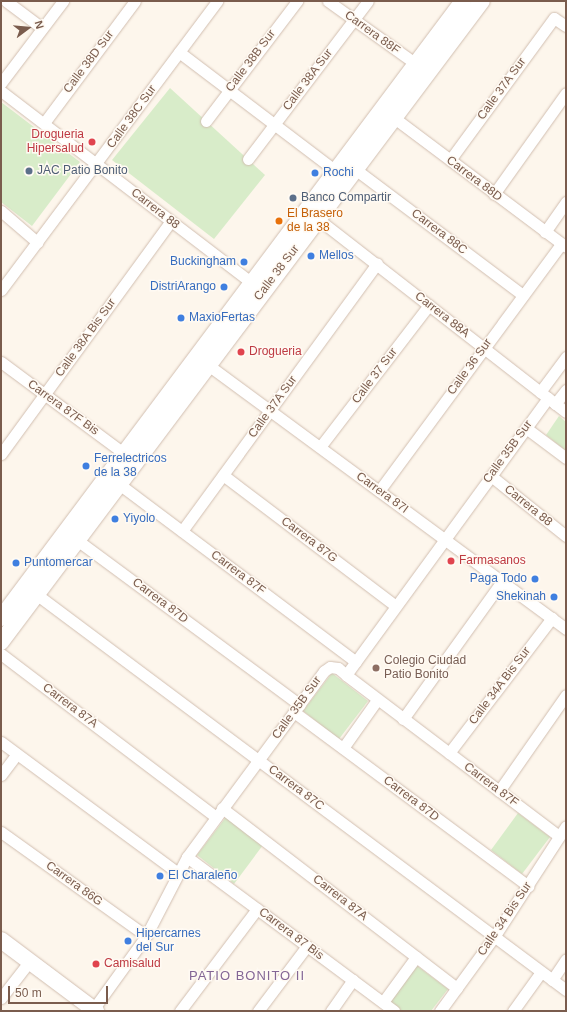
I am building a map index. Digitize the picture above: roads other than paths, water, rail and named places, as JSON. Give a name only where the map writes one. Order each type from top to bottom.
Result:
[{"type":"street","points":[[6,1],[42,28]]},
{"type":"street","points":[[1,83],[63,1]]},
{"type":"street","name":"Calle 38D Sur","points":[[44,123],[135,1]]},
{"type":"street","name":"Calle 38C Sur","points":[[1,290],[97,164],[217,1]]},
{"type":"street","name":"Calle 38B Sur","points":[[206,121],[297,1]]},
{"type":"street","name":"Carrera 88F","points":[[328,1],[416,64]]},
{"type":"street","name":"Calle 38A Sur","points":[[248,159],[368,1]]},
{"type":"street","name":"Calle 38 Sur","points":[[1,642],[31,590],[125,454],[203,361],[318,219],[355,169],[416,64],[463,1]]},
{"type":"street","name":"Calle 38 Sur","points":[[1,618],[31,590],[77,540],[119,484],[203,361],[253,284],[336,171],[388,114],[482,1]]},
{"type":"street","name":"Calle 37A Sur","points":[[450,160],[554,18],[566,26]]},
{"type":"street","points":[[179,52],[336,171]]},
{"type":"street","name":"Carrera 88","points":[[1,91],[253,284]]},
{"type":"street","points":[[494,194],[566,94]]},
{"type":"street","name":"Carrera 88D","points":[[388,114],[563,246]]},
{"type":"street","name":"Carrera 88C","points":[[355,169],[523,295]]},
{"type":"street","points":[[545,232],[566,202]]},
{"type":"street","points":[[1,212],[38,242]]},
{"type":"street","name":"Carrera 88A","points":[[318,219],[378,264],[566,412]]},
{"type":"street","name":"Calle 38A Bis Sur","points":[[1,454],[171,221]]},
{"type":"street","name":"Calle 36 Sur","points":[[379,491],[523,295],[563,246]]},
{"type":"street","name":"Calle 37A Sur","points":[[182,531],[378,264]]},
{"type":"street","name":"Calle 37 Sur","points":[[320,447],[429,305]]},
{"type":"street","name":"Calle 35B Sur","points":[[94,1010],[146,936],[187,857],[219,812],[330,667],[346,675],[356,662],[394,605],[548,398],[566,357]]},
{"type":"street","name":"Carrera 87I","points":[[203,361],[566,628]]},
{"type":"street","name":"Carrera 87F Bis","points":[[1,362],[125,454]]},
{"type":"street","name":"Calle 35B Sur","points":[[548,398],[566,390]]},
{"type":"street","points":[[526,428],[566,458]]},
{"type":"street","name":"Carrera 87G","points":[[223,475],[394,605]]},
{"type":"street","name":"Carrera 88","points":[[491,476],[566,536]]},
{"type":"street","name":"Carrera 87F","points":[[119,484],[356,662]]},
{"type":"street","name":"Carrera 87D","points":[[77,540],[297,709],[343,748],[528,886]]},
{"type":"street","points":[[403,719],[502,581]]},
{"type":"street","name":"Carrera 87C","points":[[31,590],[566,990]]},
{"type":"street","name":"Calle 34A Bis Sur","points":[[449,753],[552,618]]},
{"type":"street","name":"Carrera 87A","points":[[1,654],[219,812],[457,988]]},
{"type":"street","name":"Carrera 87F","points":[[346,675],[377,700],[559,836]]},
{"type":"street","points":[[499,791],[566,695]]},
{"type":"street","points":[[343,748],[377,700]]},
{"type":"street","points":[[1,742],[178,874]]},
{"type":"street","points":[[1,775],[17,754]]},
{"type":"street","name":"Calle 34 Bis Sur","points":[[440,1011],[494,937],[566,826]]},
{"type":"street","name":"Carrera 86G","points":[[1,832],[146,936]]},
{"type":"street","name":"Carrera 87 Bis","points":[[187,857],[394,1011]]},
{"type":"street","points":[[180,1011],[257,909]]},
{"type":"street","points":[[1,940],[94,1010]]},
{"type":"street","points":[[258,1011],[306,946]]},
{"type":"street","points":[[383,1002],[416,957]]},
{"type":"street","points":[[552,980],[566,959]]},
{"type":"street","points":[[1,998],[29,962]]},
{"type":"street","points":[[513,1011],[541,972]]},
{"type":"street","points":[[330,1011],[353,980]]},
{"type":"place","name":"Drogueria Hipersalud","points":[[92,142]]},
{"type":"place","name":"JAC Patio Bonito","points":[[29,171]]},
{"type":"place","name":"Rochi","points":[[315,173]]},
{"type":"place","name":"Banco Compartir","points":[[293,198]]},
{"type":"place","name":"El Brasero de la 38","points":[[279,221]]},
{"type":"place","name":"Mellos","points":[[311,256]]},
{"type":"place","name":"Buckingham","points":[[244,262]]},
{"type":"place","name":"DistriArango","points":[[224,287]]},
{"type":"place","name":"MaxioFertas","points":[[181,318]]},
{"type":"place","name":"Drogueria","points":[[241,352]]},
{"type":"place","name":"Ferrelectricos de la 38","points":[[86,466]]},
{"type":"place","name":"Yiyolo","points":[[115,519]]},
{"type":"place","name":"Farmasanos","points":[[451,561]]},
{"type":"place","name":"Puntomercar","points":[[16,563]]},
{"type":"place","name":"Paga Todo","points":[[535,579]]},
{"type":"place","name":"Shekinah","points":[[554,597]]},
{"type":"place","name":"Colegio Ciudad Patio Bonito","points":[[376,668]]},
{"type":"place","name":"El Charaleño","points":[[160,876]]},
{"type":"place","name":"Hipercarnes del Sur","points":[[128,941]]},
{"type":"place","name":"Camisalud","points":[[96,964]]},
{"type":"district","name":"PATIO BONITO II","points":[[247,976]]}]
